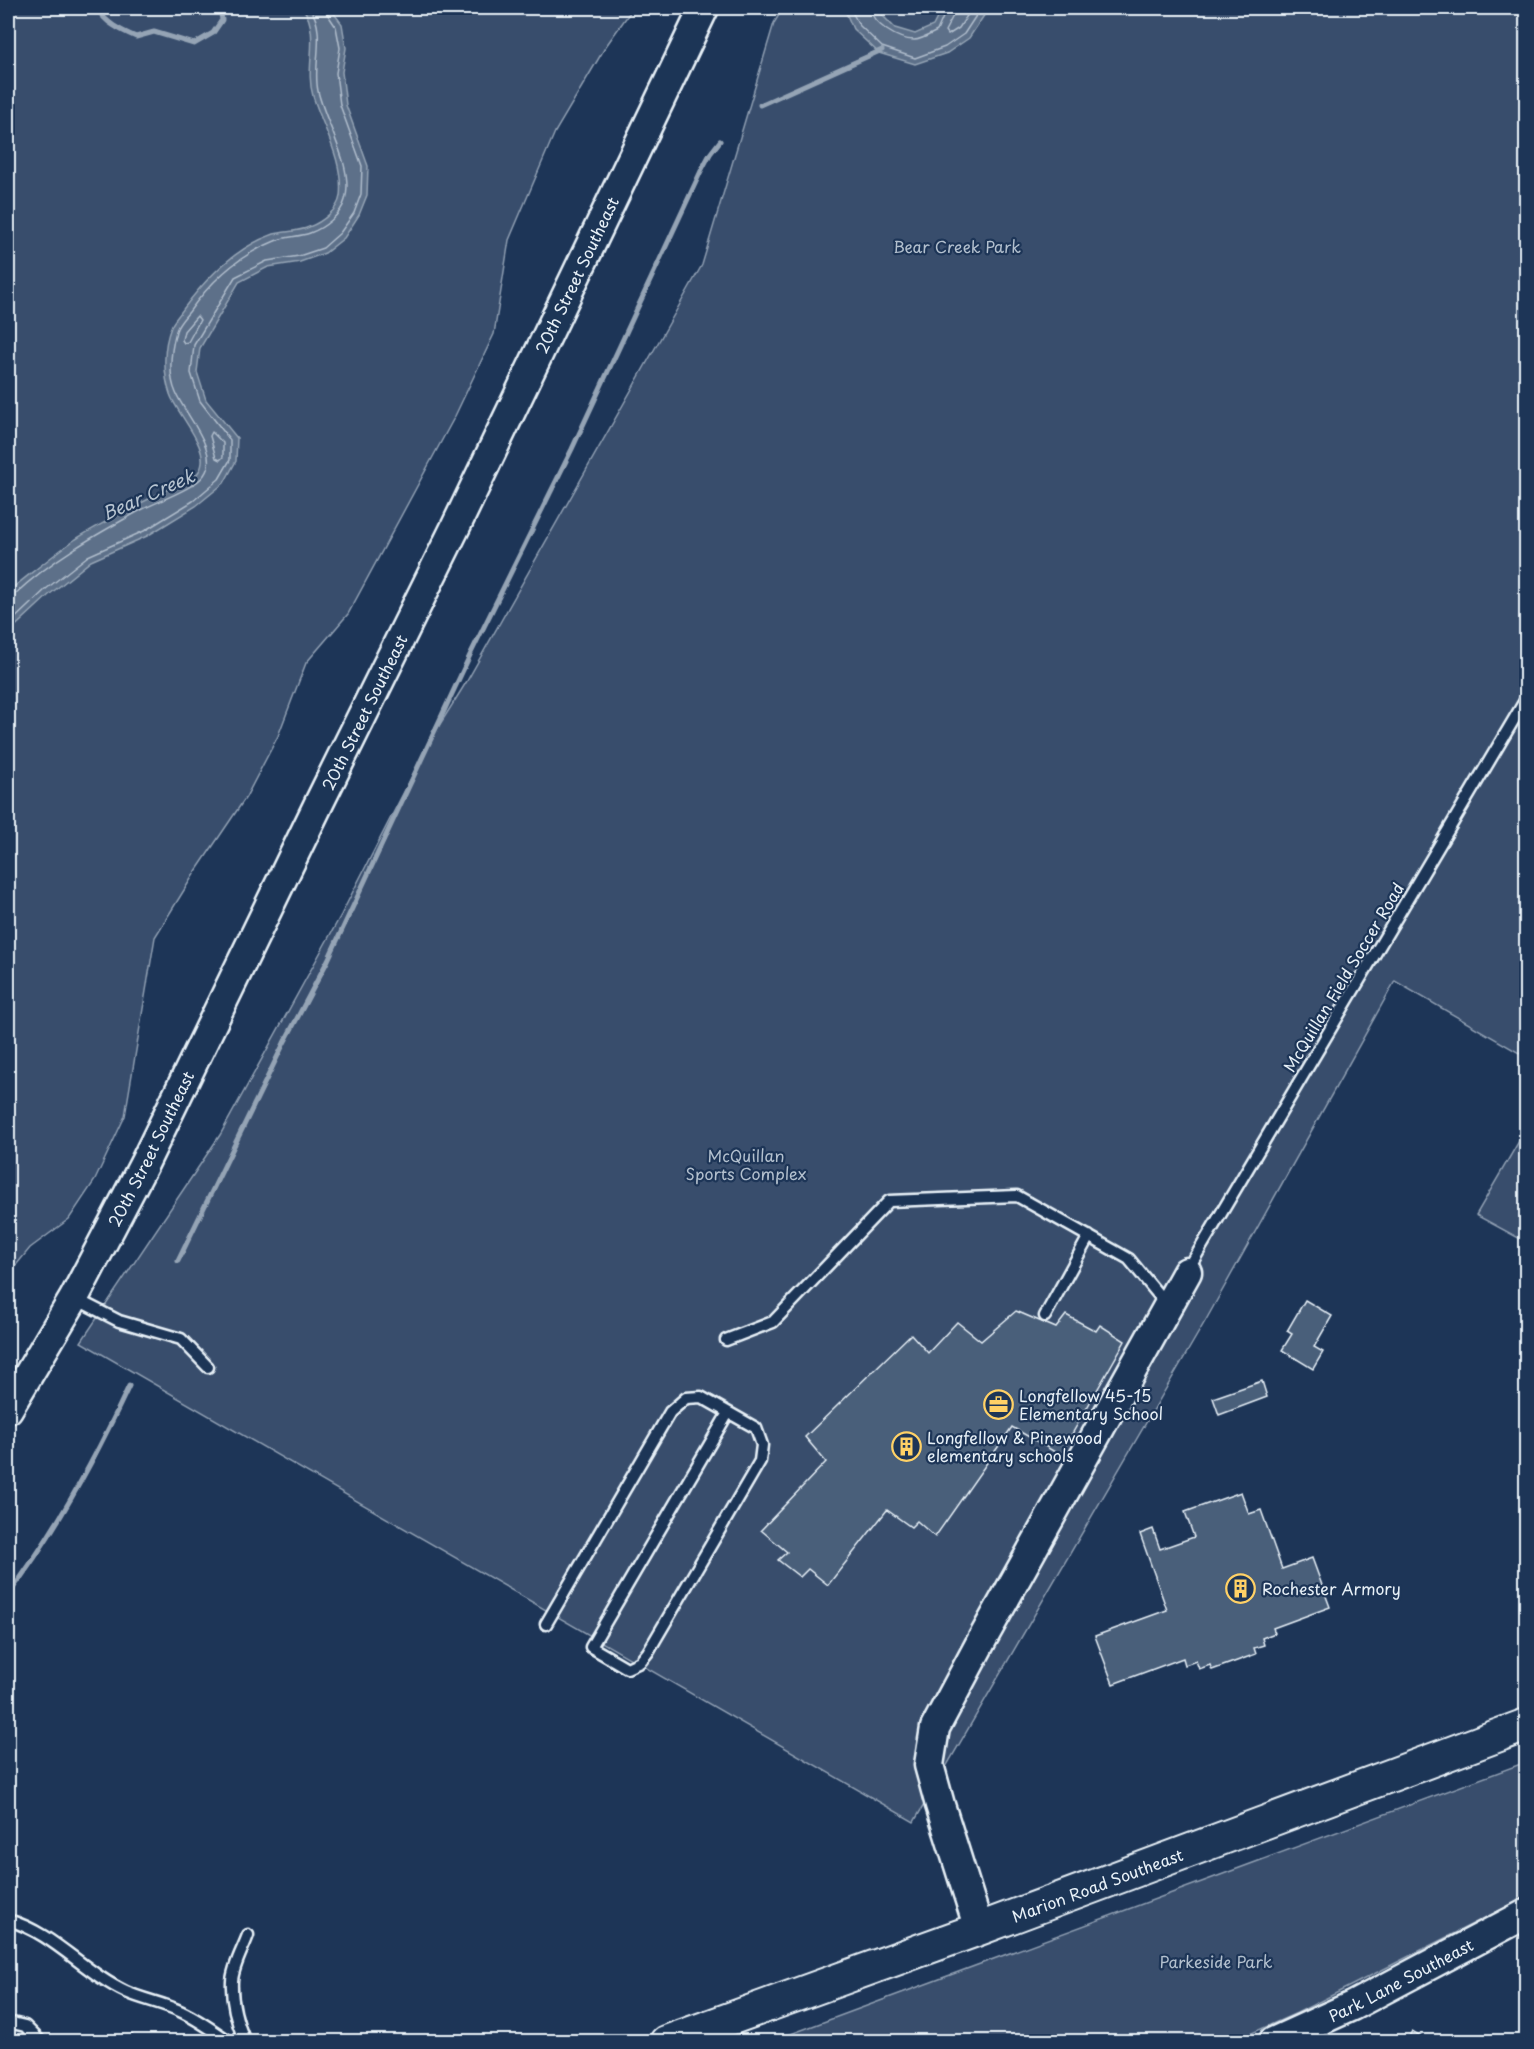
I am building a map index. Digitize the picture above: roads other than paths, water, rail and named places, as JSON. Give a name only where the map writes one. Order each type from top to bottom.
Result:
[{"type":"main road","name":"Marion Road Southeast","points":[[666,2042],[980,1929],[1527,1725]]},
{"type":"street","name":"20th Street Southeast","points":[[8,1410],[74,1298],[144,1164],[456,526],[703,9]]},
{"type":"street","points":[[980,1929],[929,1765],[935,1728],[1187,1272]]},
{"type":"street","name":"Park Lane Southeast","points":[[1273,2042],[1352,2006],[1527,1914]]},
{"type":"lane","name":"McQuillan Field Soccer Road","points":[[1187,1272],[1527,699]]},
{"type":"lane","points":[[726,1340],[773,1322],[889,1201],[1017,1196],[1129,1259],[1168,1306]]},
{"type":"lane","points":[[1045,1316],[1089,1236]]},
{"type":"lane","points":[[74,1298],[119,1321],[181,1339],[208,1367]]},
{"type":"lane","points":[[546,1624],[670,1412],[686,1398],[701,1397],[756,1428],[762,1444],[760,1461],[666,1622],[640,1662],[627,1668],[591,1647],[728,1413]]},
{"type":"lane","points":[[8,1920],[22,1924],[43,1935],[100,1977],[127,1992],[183,2012],[230,2042]]},
{"type":"lane","points":[[245,2042],[234,2005],[232,1979],[248,1935]]},
{"type":"lane","points":[[8,2022],[25,2026],[41,2042]]},
{"type":"water","points":[[303,8],[330,8],[342,24],[346,48],[342,72],[346,105],[368,166],[367,195],[359,215],[344,238],[325,253],[300,262],[268,267],[239,282],[200,348],[197,372],[206,400],[237,438],[236,461],[224,483],[196,506],[147,536],[91,561],[50,594],[8,633],[8,594],[11,589],[76,539],[160,493],[187,482],[199,471],[202,463],[198,443],[170,394],[165,369],[165,352],[173,322],[202,285],[235,255],[274,234],[300,230],[314,225],[329,215],[339,201],[340,183],[336,157],[313,96],[310,73],[311,29]]},
{"type":"water","points":[[844,8],[875,8],[895,28],[915,34],[933,26],[942,8],[989,8],[969,38],[947,53],[915,64],[879,53],[853,29]]},
{"type":"waterway","points":[[97,8],[109,22],[136,37],[154,32],[194,44],[213,33],[222,20],[220,8]]},
{"type":"waterway","points":[[760,105],[882,50]]},
{"type":"waterway","points":[[178,1261],[284,1043],[328,960],[471,653],[572,449],[701,171],[720,141]]},
{"type":"waterway","points":[[8,1595],[43,1545],[74,1494],[129,1386]]},
{"type":"place","name":"Longfellow 45-15 Elementary School","points":[[998,1404]]},
{"type":"place","name":"Longfellow & Pinewood elementary schools","points":[[906,1446]]},
{"type":"place","name":"Rochester Armory","points":[[1241,1588]]},
{"type":"park label","name":"Bear Creek Park","points":[[957,246]]},
{"type":"park label","name":"McQuillan Sports Complex","points":[[746,1164]]},
{"type":"park label","name":"Parkeside Park","points":[[1216,1961]]},
{"type":"water label","name":"Bear Creek","points":[[148,494]]}]
